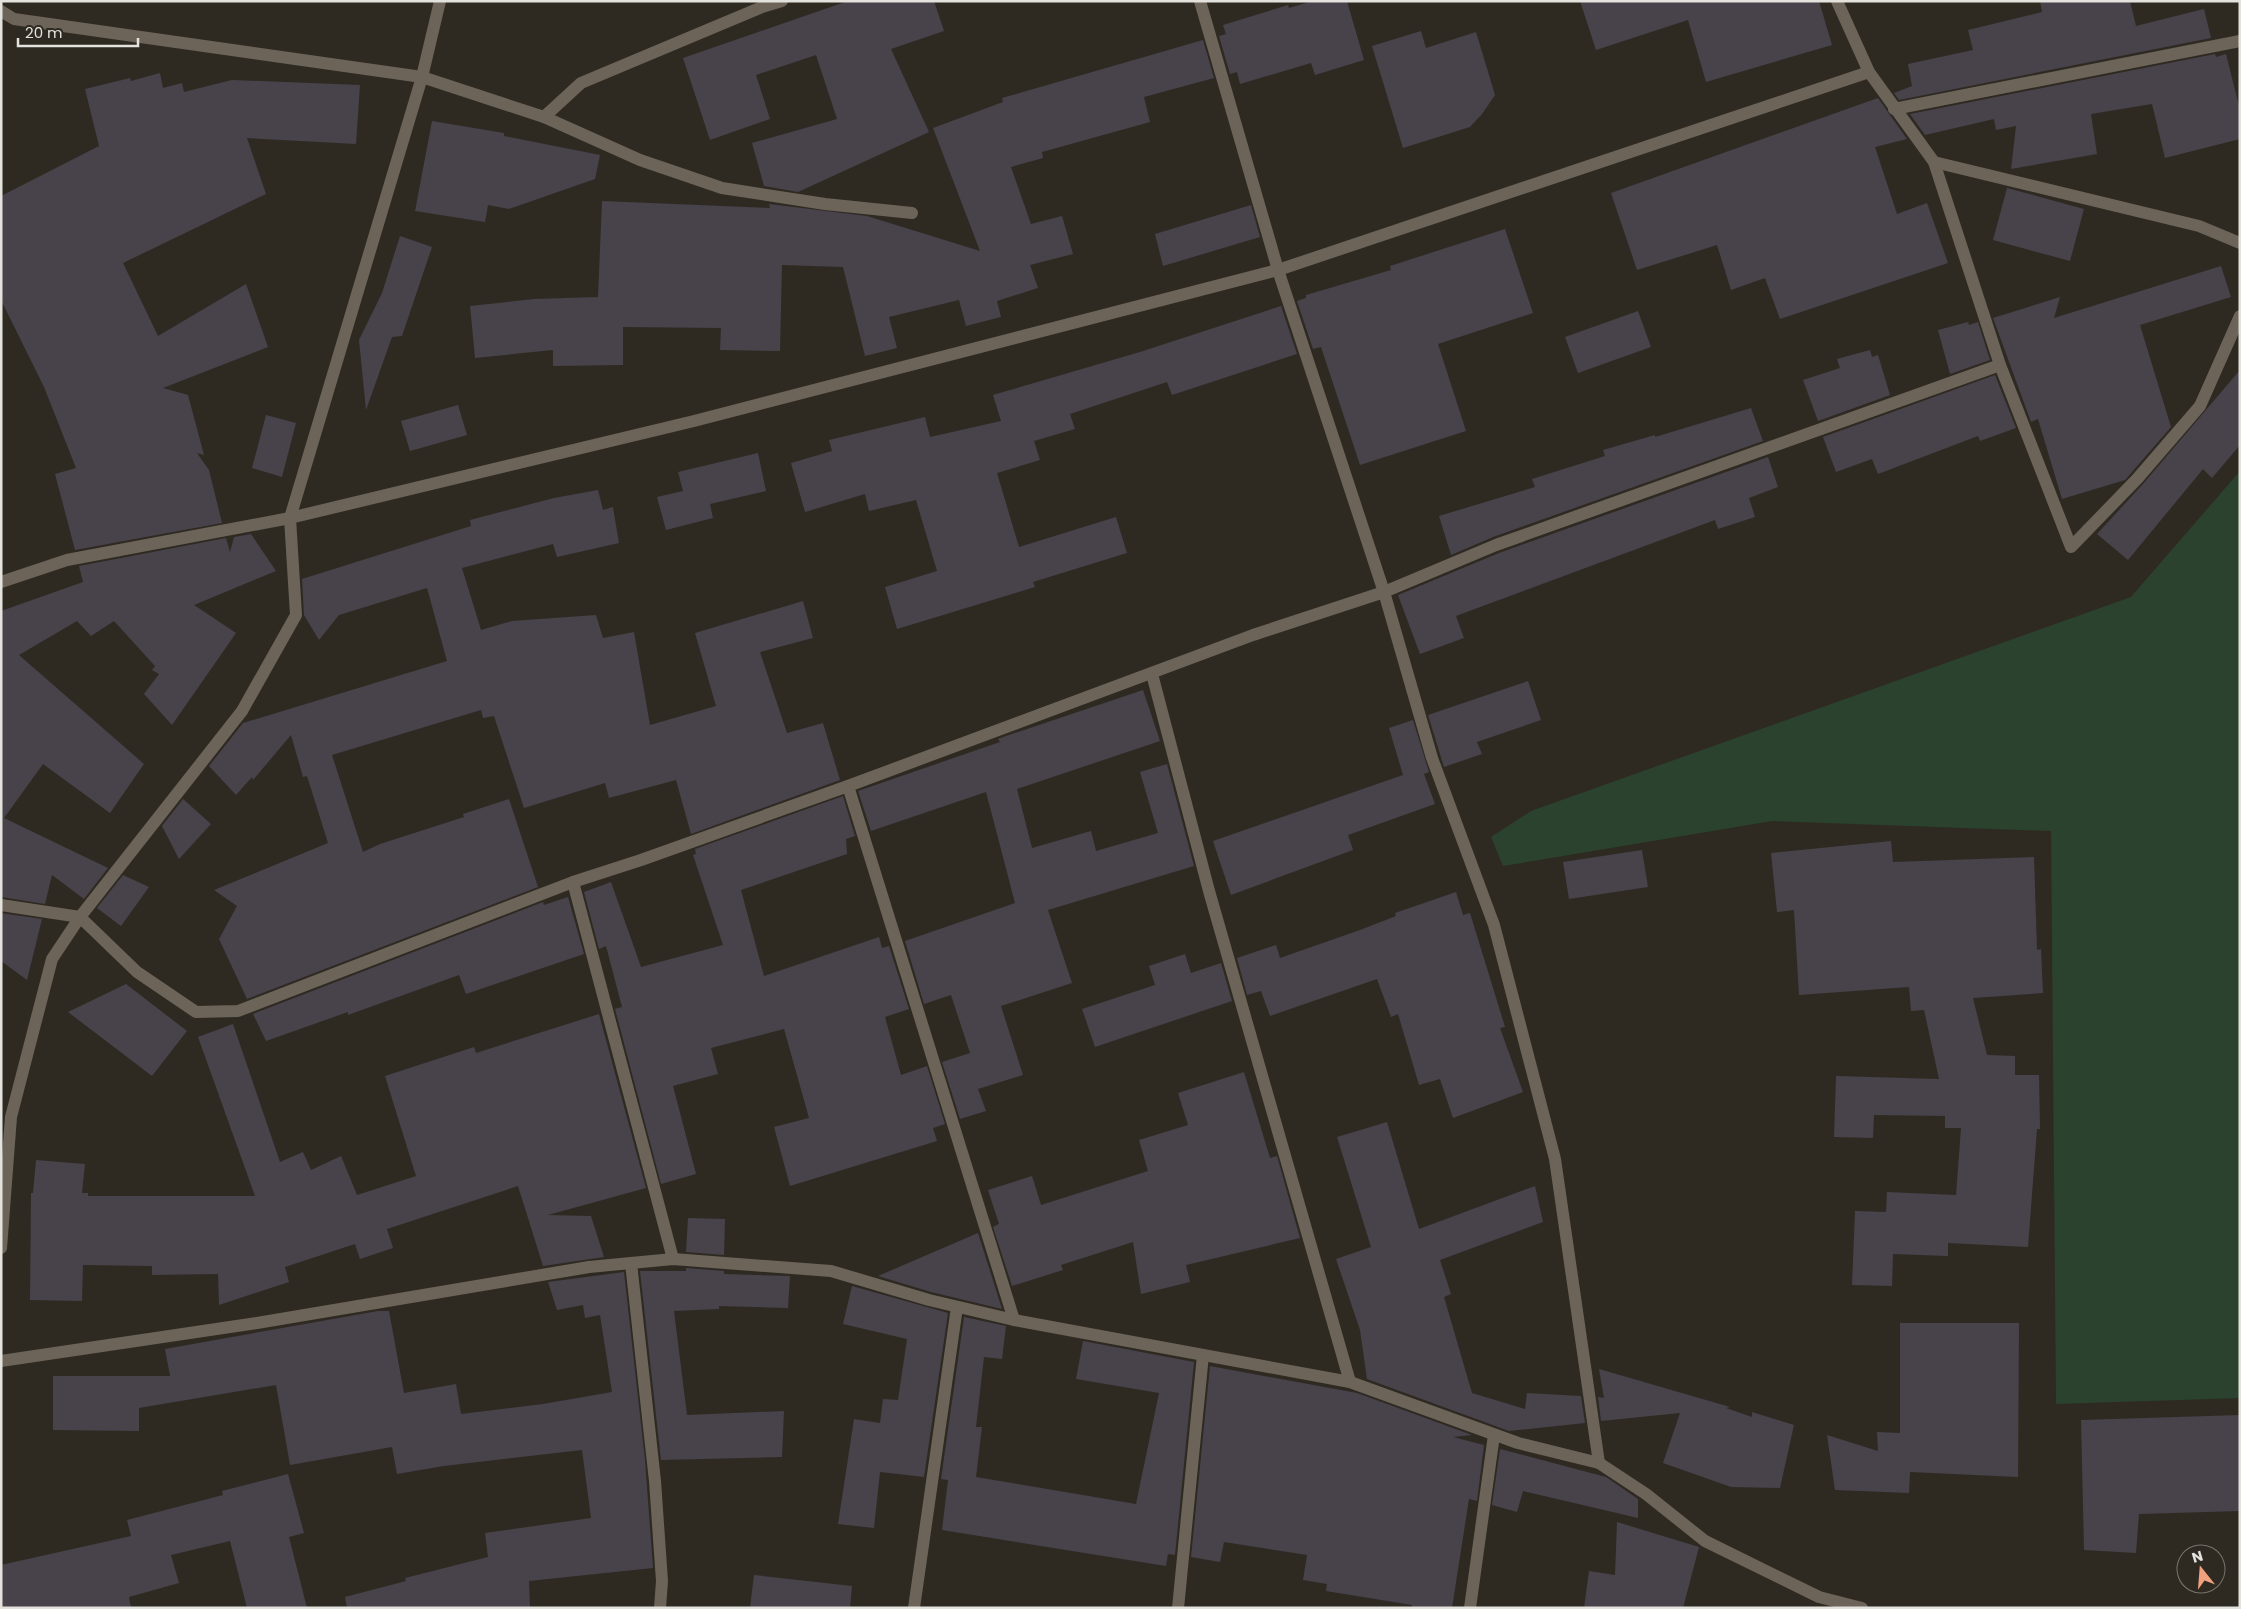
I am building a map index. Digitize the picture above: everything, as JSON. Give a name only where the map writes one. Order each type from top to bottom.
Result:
[{"type":"street","points":[[1,1248],[10,1117],[52,959],[80,917],[242,712],[296,615],[290,518],[422,77],[440,1]]},
{"type":"street","points":[[544,117],[581,84],[762,7],[782,1]]},
{"type":"street","points":[[1200,1],[1278,270],[1384,592],[1432,758],[1494,925],[1555,1159],[1599,1463]]},
{"type":"street","points":[[1837,1],[1869,72],[1934,162],[2000,365],[2071,547],[2137,479],[2200,406],[2240,316]]},
{"type":"street","points":[[1,12],[14,19],[422,77],[544,117],[640,160],[722,188],[825,204],[912,213]]},
{"type":"street","points":[[1894,109],[2240,41]]},
{"type":"street","points":[[1,582],[67,560],[290,518],[694,421],[1278,270],[1869,72]]},
{"type":"street","points":[[1934,162],[2199,226],[2240,243]]},
{"type":"street","points":[[1,904],[80,917],[137,972],[196,1012],[238,1011],[573,882],[641,860],[848,786],[1253,635],[1384,592],[1496,545],[2000,365]]},
{"type":"street","points":[[1152,674],[1212,900],[1350,1382]]},
{"type":"street","points":[[848,786],[1014,1320]]},
{"type":"street","points":[[573,882],[673,1259]]},
{"type":"street","points":[[1,1361],[257,1323],[589,1267],[673,1259],[831,1271],[956,1307],[1014,1320],[1350,1382],[1494,1434],[1599,1463],[1646,1494],[1705,1541],[1819,1597],[1862,1608]]},
{"type":"street","points":[[631,1263],[655,1481],[662,1582],[660,1608]]},
{"type":"street","points":[[914,1608],[956,1307]]},
{"type":"street","points":[[1178,1608],[1203,1355]]},
{"type":"street","points":[[1470,1608],[1494,1434]]},
{"type":"green space","points":[[2240,471],[2240,1398],[2056,1404],[2051,831],[1772,821],[1503,866],[1491,837],[1531,811],[2131,597]]},
{"type":"building","points":[[848,1],[934,1],[944,31],[891,49],[929,132],[798,192],[764,186],[752,143],[837,119],[816,55],[756,75],[770,119],[710,140],[683,58]]},
{"type":"building","points":[[1313,1],[1347,1],[1364,60],[1315,75],[1311,63],[1240,84],[1237,72],[1230,74],[1219,36],[1226,34],[1223,25],[1288,5],[1289,8]]},
{"type":"building","points":[[1580,1],[1819,1],[1832,45],[1706,82],[1688,20],[1596,50]]},
{"type":"building","points":[[2040,1],[2130,1],[2136,26],[2204,9],[2211,38],[1899,100],[1894,93],[1912,86],[1908,64],[1973,50],[1968,30],[2042,12]]},
{"type":"building","points":[[1421,31],[1426,48],[1476,32],[1495,95],[1470,127],[1403,148],[1372,46]]},
{"type":"building","points":[[1203,40],[1214,78],[1144,97],[1150,122],[1042,152],[1043,158],[1011,167],[1031,224],[1062,216],[1073,254],[1030,265],[1038,288],[997,301],[1001,317],[966,326],[959,300],[889,317],[897,348],[865,356],[843,267],[782,265],[780,351],[720,350],[721,328],[623,327],[623,365],[553,366],[553,350],[475,358],[470,306],[534,299],[598,297],[602,201],[770,208],[769,204],[867,216],[980,251],[933,128],[1003,102],[1002,98]]},
{"type":"building","points":[[2215,54],[2216,57],[2226,54],[2240,110],[2240,139],[2165,158],[2152,104],[2091,114],[2097,154],[2011,169],[2016,126],[1996,130],[1994,119],[1925,135],[1910,114]]},
{"type":"building","points":[[160,73],[163,88],[182,83],[184,92],[232,80],[360,85],[356,144],[247,138],[266,194],[123,263],[158,336],[246,284],[268,347],[163,388],[188,395],[204,455],[197,453],[209,470],[222,523],[75,550],[55,474],[76,468],[44,387],[1,300],[1,196],[99,146],[85,89],[130,78],[131,81]]},
{"type":"building","points":[[1878,98],[1907,139],[1875,147],[1897,214],[1927,203],[1948,263],[1780,319],[1765,278],[1731,290],[1717,245],[1637,270],[1611,193]]},
{"type":"building","points":[[432,121],[504,133],[504,136],[600,155],[595,179],[509,209],[488,205],[485,222],[415,211]]},
{"type":"building","points":[[2007,188],[2084,209],[2070,261],[1993,240]]},
{"type":"building","points":[[1251,205],[1260,237],[1163,266],[1155,234]]},
{"type":"building","points":[[1505,229],[1533,313],[1438,344],[1466,431],[1360,465],[1321,347],[1313,349],[1297,301],[1306,298],[1306,295],[1391,270],[1390,266]]},
{"type":"building","points":[[400,236],[432,247],[402,336],[392,337],[366,410],[359,340],[382,293]]},
{"type":"building","points":[[2221,266],[2231,297],[2140,325],[2171,427],[2125,480],[2062,499],[2038,419],[2031,422],[1993,318],[2060,297],[2054,318]]},
{"type":"building","points":[[1281,306],[1297,354],[1172,395],[1167,382],[1070,414],[1075,429],[1034,441],[1040,460],[997,473],[1019,547],[1116,517],[1127,553],[1033,582],[1035,587],[897,629],[885,587],[937,571],[916,500],[869,511],[865,494],[805,512],[791,463],[832,451],[829,440],[925,417],[930,437],[1001,421],[993,395],[1140,352]]},
{"type":"building","points":[[1638,311],[1651,347],[1578,373],[1565,337]]},
{"type":"building","points":[[1968,322],[1969,325],[1978,322],[1990,360],[1950,374],[1938,330]]},
{"type":"building","points":[[1870,350],[1872,357],[1878,355],[1890,395],[1818,421],[1803,380],[1840,368],[1837,359]]},
{"type":"building","points":[[2240,370],[2240,445],[2212,478],[2203,469],[2128,560],[2097,534],[2143,484]]},
{"type":"building","points":[[1995,375],[2016,428],[1980,441],[1978,436],[1878,474],[1872,459],[1836,472],[1823,437]]},
{"type":"building","points":[[458,405],[467,435],[410,451],[401,421]]},
{"type":"building","points":[[1751,408],[1763,441],[1493,537],[1451,555],[1439,516],[1535,487],[1532,479],[1605,456],[1603,450],[1655,435],[1655,437]]},
{"type":"building","points":[[266,415],[296,423],[282,477],[252,468]]},
{"type":"building","points":[[758,453],[766,491],[710,504],[713,518],[666,530],[657,497],[683,491],[678,472]]},
{"type":"building","points":[[1768,457],[1778,487],[1749,498],[1755,517],[1718,529],[1715,520],[1456,616],[1464,638],[1420,654],[1398,595],[1499,553]]},
{"type":"building","points":[[598,490],[603,510],[613,507],[619,543],[557,557],[553,544],[462,568],[481,630],[512,621],[596,615],[603,638],[634,632],[650,725],[716,706],[695,633],[803,601],[813,638],[760,652],[787,733],[823,723],[840,780],[691,834],[676,780],[609,798],[605,783],[524,808],[494,716],[483,718],[481,710],[332,755],[363,852],[380,844],[464,817],[463,814],[509,799],[538,887],[247,999],[219,939],[237,906],[214,890],[328,843],[307,776],[303,777],[291,735],[253,780],[252,777],[236,795],[209,766],[243,723],[447,661],[427,588],[339,615],[319,640],[304,615],[302,579],[471,526],[470,520],[554,498]]},
{"type":"building","points":[[251,534],[276,571],[194,605],[236,633],[172,725],[144,694],[159,674],[152,670],[155,666],[114,621],[91,636],[77,621],[19,655],[144,764],[110,813],[43,764],[4,818],[108,868],[84,899],[52,875],[45,904],[1,897],[1,611],[83,582],[79,566],[226,538],[230,552],[234,537]]},
{"type":"building","points":[[1528,681],[1541,720],[1477,742],[1482,754],[1444,767],[1428,715]]},
{"type":"building","points":[[1143,690],[1160,741],[1017,789],[1032,848],[1091,831],[1096,851],[1158,833],[1140,772],[1167,764],[1194,866],[1048,910],[1072,983],[1001,1006],[1023,1075],[978,1089],[986,1111],[960,1119],[942,1062],[970,1053],[951,995],[924,1004],[905,941],[1015,903],[986,792],[871,831],[858,791],[1000,742],[998,739],[1006,736]]},
{"type":"building","points":[[1413,720],[1429,772],[1424,774],[1435,804],[1348,835],[1353,850],[1231,895],[1213,841],[1403,775],[1389,728]]},
{"type":"building","points":[[843,796],[855,836],[846,839],[847,854],[741,890],[764,976],[879,937],[882,948],[889,946],[909,1009],[885,1017],[901,1075],[927,1066],[945,1124],[933,1128],[937,1141],[790,1186],[774,1127],[809,1118],[784,1029],[711,1048],[718,1074],[673,1086],[696,1174],[661,1184],[615,1009],[622,1007],[606,946],[599,949],[584,892],[611,882],[641,967],[723,945],[693,855],[696,854],[695,849]]},
{"type":"building","points":[[183,799],[211,824],[179,859],[162,826]]},
{"type":"building","points":[[1891,841],[1893,862],[2034,857],[2037,950],[2041,949],[2043,993],[1973,998],[1987,1055],[2015,1056],[2015,1075],[2039,1075],[2040,1129],[2037,1129],[2028,1247],[1948,1243],[1948,1256],[1893,1254],[1892,1286],[1852,1285],[1855,1211],[1886,1212],[1887,1192],[1956,1195],[1961,1128],[1945,1128],[1945,1116],[1874,1115],[1873,1138],[1834,1137],[1836,1076],[1939,1079],[1924,1010],[1911,1011],[1909,987],[1799,995],[1794,910],[1777,912],[1771,853]]},
{"type":"building","points":[[1642,850],[1648,887],[1569,899],[1563,862]]},
{"type":"building","points":[[123,875],[149,887],[121,926],[97,908]]},
{"type":"building","points":[[1456,892],[1463,915],[1470,913],[1505,1027],[1500,1028],[1523,1092],[1453,1118],[1440,1079],[1419,1085],[1398,1014],[1391,1017],[1377,979],[1270,1016],[1261,991],[1247,995],[1237,958],[1276,945],[1280,958],[1360,930],[1396,916],[1395,913]]},
{"type":"building","points":[[568,897],[584,954],[466,994],[459,975],[348,1015],[348,1012],[266,1041],[253,1014],[543,902],[544,905]]},
{"type":"building","points":[[1,913],[42,919],[27,980],[1,961]]},
{"type":"building","points":[[1185,954],[1191,973],[1221,963],[1232,1001],[1095,1047],[1082,1009],[1155,985],[1149,966]]},
{"type":"building","points":[[126,984],[187,1031],[152,1076],[68,1012]]},
{"type":"building","points":[[599,1014],[646,1188],[548,1215],[591,1216],[604,1257],[543,1266],[518,1186],[387,1229],[393,1248],[360,1259],[355,1244],[285,1267],[289,1282],[219,1305],[218,1274],[152,1275],[152,1266],[83,1265],[82,1301],[30,1300],[31,1193],[33,1193],[36,1160],[85,1164],[82,1193],[88,1193],[88,1196],[255,1196],[198,1037],[233,1024],[280,1162],[303,1152],[311,1170],[341,1156],[357,1195],[416,1176],[385,1076],[474,1047],[476,1053]]},
{"type":"building","points":[[1244,1072],[1270,1158],[1277,1156],[1300,1238],[1186,1265],[1190,1282],[1141,1294],[1133,1242],[1061,1265],[1063,1270],[1012,1286],[993,1227],[999,1224],[988,1190],[1032,1176],[1041,1205],[1148,1171],[1139,1140],[1188,1125],[1178,1093]]},
{"type":"building","points":[[1387,1122],[1419,1229],[1535,1186],[1543,1222],[1440,1260],[1451,1294],[1444,1297],[1472,1393],[1525,1409],[1527,1393],[1581,1396],[1585,1423],[1509,1431],[1367,1379],[1360,1330],[1336,1259],[1371,1247],[1337,1137]]},
{"type":"building","points":[[688,1218],[725,1219],[724,1255],[686,1252]]},
{"type":"building","points":[[978,1233],[1002,1309],[931,1292],[878,1276]]},
{"type":"building","points":[[686,1268],[724,1271],[724,1274],[790,1276],[788,1308],[719,1306],[719,1309],[674,1311],[687,1415],[784,1411],[782,1457],[661,1460],[640,1271],[686,1271]]},
{"type":"building","points":[[624,1272],[645,1460],[653,1568],[529,1581],[530,1608],[347,1608],[345,1597],[406,1581],[405,1578],[488,1557],[485,1533],[591,1518],[582,1450],[444,1466],[397,1474],[392,1447],[290,1465],[276,1385],[139,1408],[139,1431],[53,1430],[53,1376],[170,1376],[165,1349],[378,1311],[389,1311],[404,1393],[456,1384],[461,1414],[543,1404],[612,1392],[600,1315],[585,1318],[583,1305],[557,1310],[548,1282]]},
{"type":"building","points":[[852,1286],[948,1313],[924,1477],[880,1472],[874,1528],[838,1524],[854,1419],[880,1423],[883,1399],[898,1400],[907,1339],[843,1324]]},
{"type":"building","points":[[964,1317],[1006,1326],[1002,1359],[984,1357],[976,1427],[982,1427],[976,1477],[1136,1504],[1159,1393],[1076,1379],[1083,1341],[1194,1362],[1175,1555],[1168,1554],[1166,1566],[942,1530],[948,1480],[941,1479]]},
{"type":"building","points":[[1900,1323],[2019,1323],[2018,1477],[1910,1472],[1909,1493],[1835,1490],[1827,1435],[1878,1451],[1877,1432],[1900,1433]]},
{"type":"building","points":[[1210,1366],[1357,1393],[1472,1435],[1453,1437],[1484,1445],[1477,1501],[1469,1499],[1452,1608],[1412,1608],[1412,1605],[1326,1591],[1327,1584],[1303,1580],[1307,1555],[1224,1542],[1220,1562],[1191,1557]]},
{"type":"building","points":[[1599,1369],[1730,1407],[1726,1408],[1752,1417],[1752,1412],[1794,1425],[1780,1488],[1731,1487],[1663,1463],[1680,1413],[1601,1421],[1598,1397],[1604,1398]]},
{"type":"building","points":[[2240,1415],[2240,1511],[2139,1514],[2136,1553],[2084,1550],[2081,1420]]},
{"type":"building","points":[[1500,1449],[1606,1477],[1638,1499],[1638,1518],[1523,1491],[1517,1512],[1492,1505]]},
{"type":"building","points":[[288,1474],[304,1533],[289,1537],[307,1608],[247,1608],[230,1541],[171,1555],[179,1583],[129,1597],[131,1608],[1,1608],[1,1565],[131,1536],[127,1520],[223,1495],[222,1491]]},
{"type":"building","points":[[1617,1522],[1699,1547],[1683,1608],[1584,1608],[1589,1571],[1615,1575]]},
{"type":"building","points":[[754,1575],[852,1586],[850,1608],[750,1608]]}]
